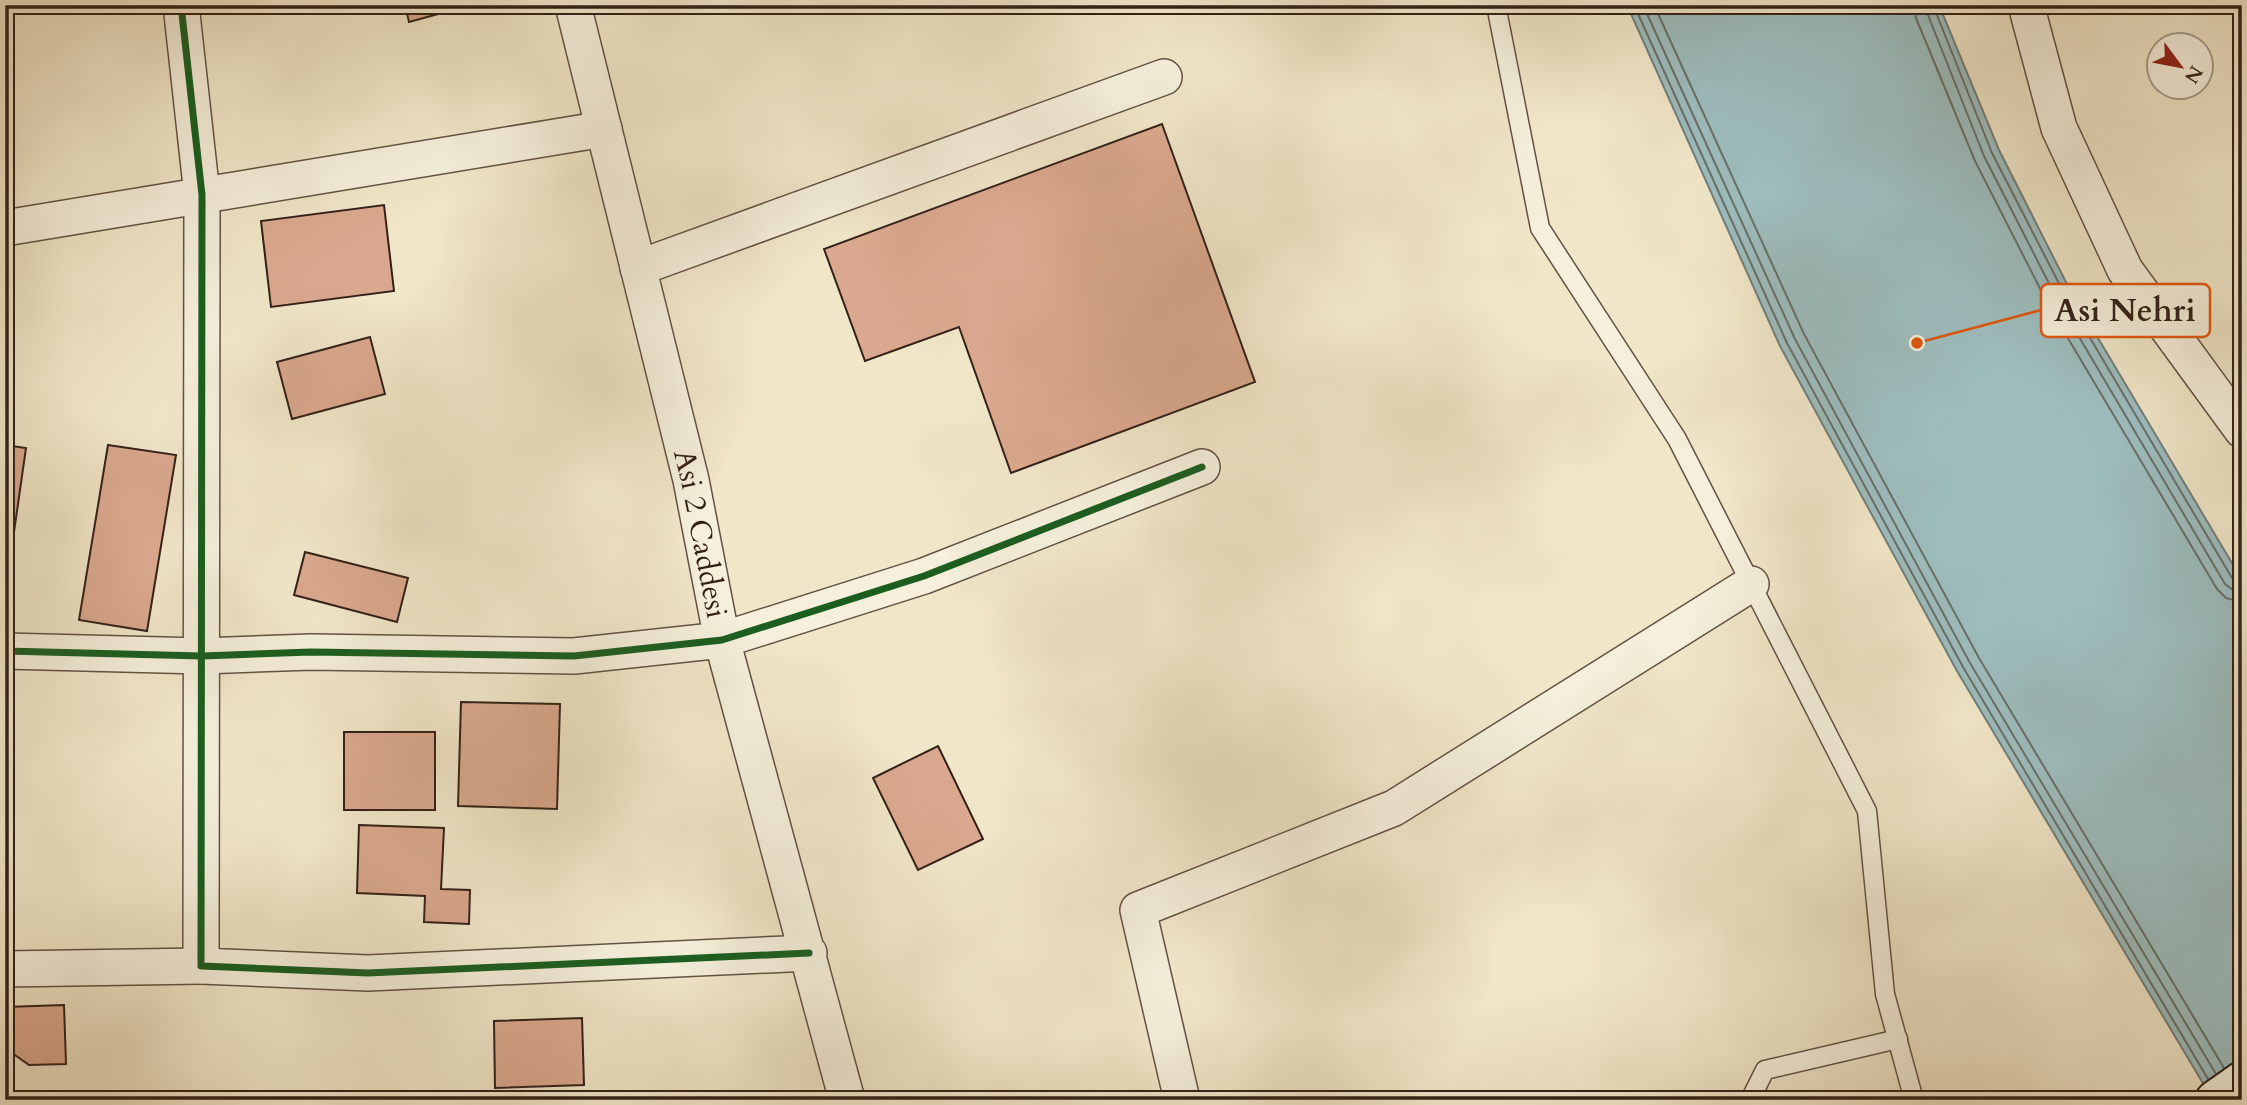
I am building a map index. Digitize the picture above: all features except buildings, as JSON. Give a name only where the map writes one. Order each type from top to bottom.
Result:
[{"type":"street","points":[[181,5],[202,195],[201,967]]},
{"type":"street","name":"Asi 2 Caddesi","points":[[573,5],[691,480],[722,640],[847,1100]]},
{"type":"street","points":[[2026,5],[2059,128],[2125,270],[2242,430]]},
{"type":"street","points":[[638,268],[1164,78]]},
{"type":"street","points":[[5,228],[604,129]]},
{"type":"street","points":[[5,651],[202,656],[311,652],[575,656],[722,640],[924,576],[1202,467]]},
{"type":"street","points":[[1182,1100],[1138,910],[1394,808],[1751,584]]},
{"type":"street","points":[[5,969],[201,967],[368,973],[809,953]]},
{"type":"street","points":[[2215,1100],[2242,1081]]},
{"type":"lane","points":[[1496,5],[1540,229],[1677,439],[1867,811],[1885,994],[1914,1100]]},
{"type":"lane","points":[[1750,1100],[1765,1070],[1898,1039]]},
{"type":"water","points":[[1627,5],[1939,5],[1999,150],[2073,296],[2242,580],[2242,1100],[2213,1100],[1957,671],[1780,346]]},
{"type":"cycle path","points":[[181,5],[202,195],[201,966],[368,973],[809,953]]},
{"type":"cycle path","points":[[5,651],[202,656],[311,652],[574,656],[722,640],[924,576],[1202,467]]},
{"type":"place","name":"Asi Nehri","points":[[1917,343]]}]
